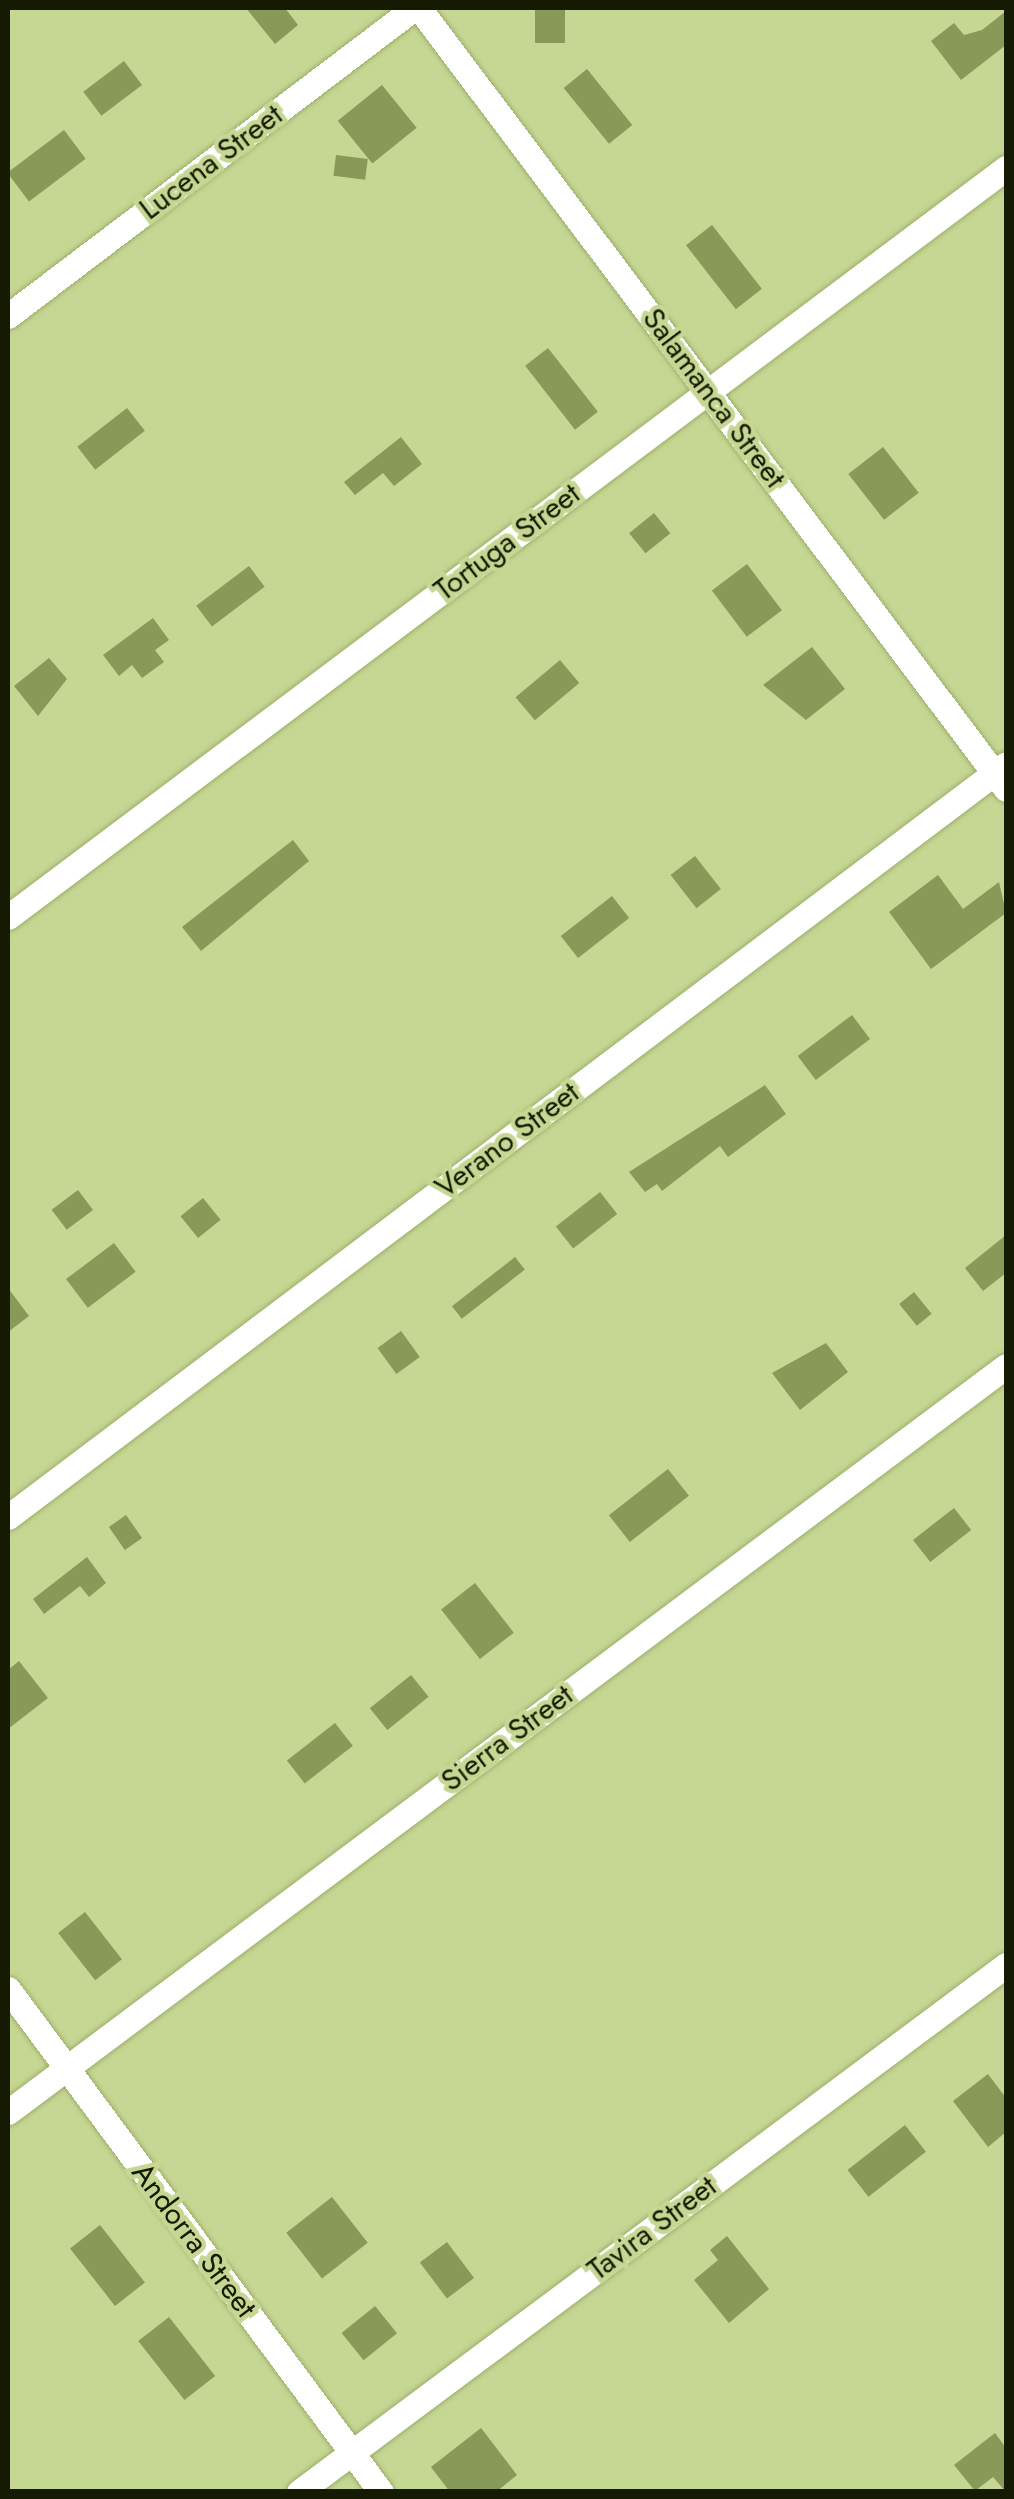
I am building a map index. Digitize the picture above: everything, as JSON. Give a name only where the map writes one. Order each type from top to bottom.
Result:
[{"type":"street","name":"Lucena Street","points":[[8,316],[416,8]]},
{"type":"street","name":"Salamanca Street","points":[[416,8],[1002,775]]},
{"type":"street","name":"Tortuga Street","points":[[8,918],[1006,168]]},
{"type":"street","name":"Verano Street","points":[[8,1517],[1002,775]]},
{"type":"street","name":"Sierra Street","points":[[8,2112],[1006,1366]]},
{"type":"street","name":"Tavira Street","points":[[299,2492],[1006,1965]]},
{"type":"street","name":"Andorra Street","points":[[8,1989],[381,2492]]},
{"type":"building","points":[[246,8],[285,8],[298,25],[275,44]]},
{"type":"building","points":[[535,8],[565,8],[565,43],[535,43]]},
{"type":"building","points":[[1006,11],[1006,45],[961,80],[931,41],[954,23],[964,35],[982,30]]},
{"type":"building","points":[[124,61],[142,85],[101,116],[83,92]]},
{"type":"building","points":[[587,69],[632,125],[609,144],[564,88]]},
{"type":"building","points":[[382,85],[417,128],[372,164],[338,121]]},
{"type":"building","points":[[64,130],[86,159],[29,201],[8,172]]},
{"type":"building","points":[[336,155],[368,159],[365,180],[333,176]]},
{"type":"building","points":[[712,225],[762,289],[736,309],[686,245]]},
{"type":"building","points":[[548,348],[598,412],[575,430],[525,366]]},
{"type":"building","points":[[127,408],[145,431],[95,470],[77,447]]},
{"type":"building","points":[[401,437],[422,464],[394,486],[383,473],[355,495],[344,482]]},
{"type":"building","points":[[883,447],[919,493],[884,520],[848,474]]},
{"type":"building","points":[[654,513],[670,533],[645,553],[629,533]]},
{"type":"building","points":[[747,564],[782,610],[747,637],[712,590]]},
{"type":"building","points":[[249,566],[265,587],[212,626],[196,606]]},
{"type":"building","points":[[153,618],[169,640],[155,650],[164,662],[142,678],[132,665],[119,676],[103,655]]},
{"type":"building","points":[[812,647],[845,689],[806,720],[763,685]]},
{"type":"building","points":[[49,658],[67,679],[38,716],[14,686]]},
{"type":"building","points":[[560,660],[579,683],[535,720],[516,697]]},
{"type":"building","points":[[293,840],[309,861],[201,951],[182,927]]},
{"type":"building","points":[[695,856],[721,889],[696,908],[671,875]]},
{"type":"building","points":[[938,875],[963,909],[999,882],[1006,913],[931,969],[889,912]]},
{"type":"building","points":[[612,896],[629,918],[578,958],[561,936]]},
{"type":"building","points":[[852,1015],[870,1039],[816,1080],[798,1056]]},
{"type":"building","points":[[765,1085],[786,1114],[728,1157],[720,1146],[662,1191],[657,1184],[645,1192],[629,1172]]},
{"type":"building","points":[[78,1190],[93,1210],[67,1230],[52,1210]]},
{"type":"building","points":[[600,1192],[617,1214],[573,1249],[556,1226]]},
{"type":"building","points":[[203,1198],[221,1220],[198,1238],[180,1216]]},
{"type":"building","points":[[1006,1235],[1006,1273],[983,1291],[965,1268]]},
{"type":"building","points":[[114,1243],[136,1272],[88,1308],[66,1279]]},
{"type":"building","points":[[515,1257],[525,1270],[462,1319],[452,1306]]},
{"type":"building","points":[[8,1288],[29,1316],[8,1332]]},
{"type":"building","points":[[914,1292],[932,1314],[917,1326],[899,1304]]},
{"type":"building","points":[[401,1331],[420,1357],[396,1374],[378,1348]]},
{"type":"building","points":[[826,1343],[848,1372],[800,1410],[772,1373]]},
{"type":"building","points":[[668,1469],[689,1496],[630,1542],[609,1515]]},
{"type":"building","points":[[954,1508],[971,1530],[930,1562],[913,1540]]},
{"type":"building","points":[[126,1515],[142,1538],[125,1550],[109,1527]]},
{"type":"building","points":[[87,1557],[106,1583],[89,1597],[80,1586],[44,1614],[33,1599]]},
{"type":"building","points":[[475,1583],[514,1633],[480,1659],[441,1609]]},
{"type":"building","points":[[19,1661],[48,1698],[8,1729],[8,1670]]},
{"type":"building","points":[[411,1675],[429,1697],[387,1730],[370,1708]]},
{"type":"building","points":[[335,1723],[353,1746],[305,1783],[287,1761]]},
{"type":"building","points":[[85,1912],[122,1959],[95,1980],[58,1933]]},
{"type":"building","points":[[988,2074],[1006,2098],[1006,2132],[988,2147],[953,2101]]},
{"type":"building","points":[[905,2125],[926,2152],[868,2197],[847,2170]]},
{"type":"building","points":[[332,2197],[368,2243],[322,2278],[286,2233]]},
{"type":"building","points":[[100,2225],[145,2283],[115,2306],[70,2248]]},
{"type":"building","points":[[727,2236],[769,2289],[729,2323],[694,2280],[718,2260],[710,2250]]},
{"type":"building","points":[[447,2242],[474,2278],[447,2298],[420,2262]]},
{"type":"building","points":[[375,2306],[397,2333],[364,2360],[342,2333]]},
{"type":"building","points":[[169,2317],[215,2376],[184,2400],[138,2341]]},
{"type":"building","points":[[481,2428],[517,2475],[496,2492],[450,2492],[431,2467]]},
{"type":"building","points":[[995,2433],[1006,2448],[1006,2492],[993,2477],[975,2491],[954,2465]]}]
